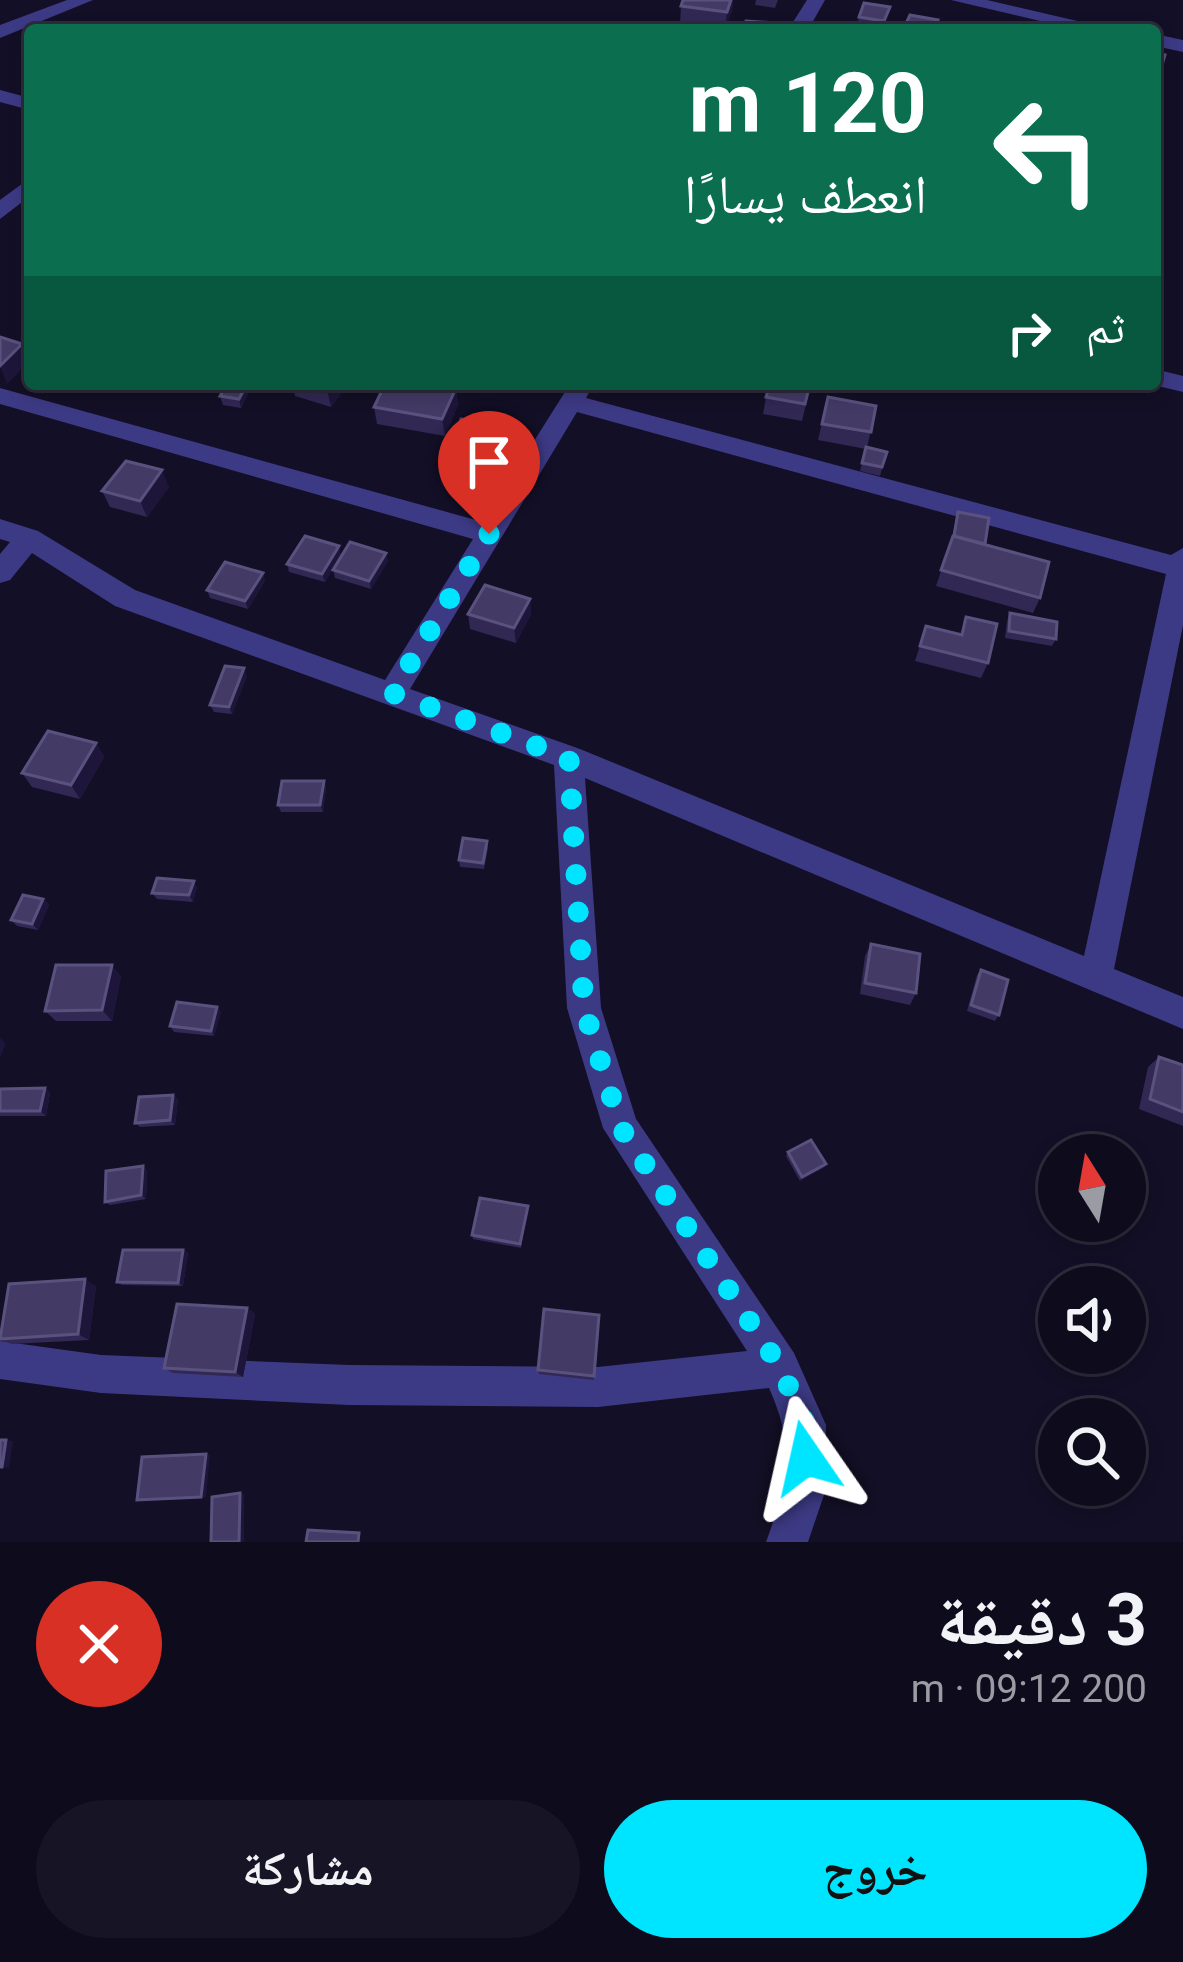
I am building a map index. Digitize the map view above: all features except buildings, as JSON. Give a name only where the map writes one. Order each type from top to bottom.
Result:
[{"type":"street","points":[[0,32],[83,0]]},
{"type":"street","points":[[960,0],[1077,24]]},
{"type":"street","points":[[0,212],[24,190]]},
{"type":"street","points":[[392,693],[576,393],[1182,563],[1096,977]]},
{"type":"street","points":[[0,396],[489,534]]},
{"type":"street","points":[[0,572],[14,534],[125,598],[569,758],[1183,1013]]},
{"type":"street","points":[[569,758],[584,1008],[621,1128],[780,1367],[806,1425],[805,1492],[787,1542]]},
{"type":"street","points":[[0,1360],[169,1377],[598,1388],[780,1367]]},
{"type":"route","points":[[489,534],[392,693],[569,758],[584,1008],[621,1128],[780,1367],[806,1425],[806,1458]]}]
